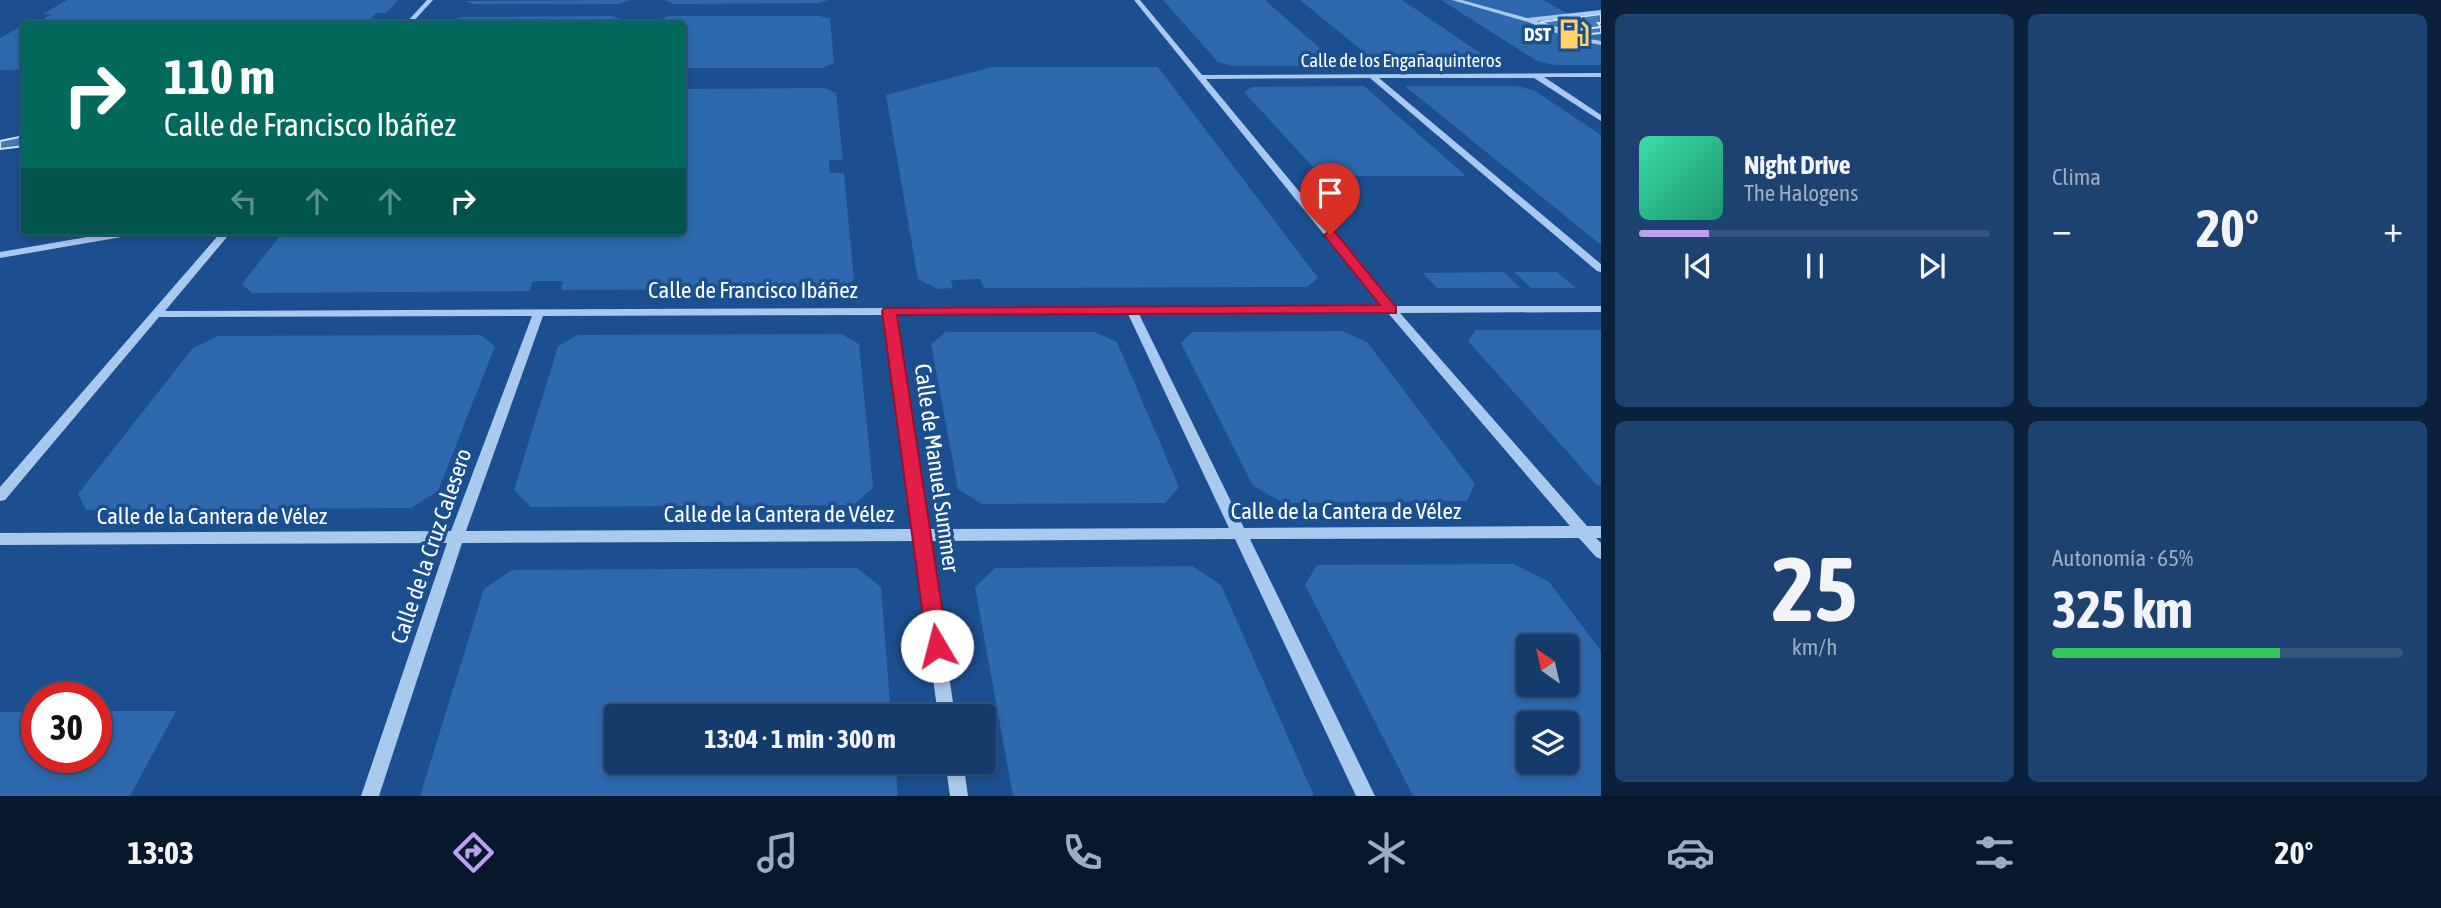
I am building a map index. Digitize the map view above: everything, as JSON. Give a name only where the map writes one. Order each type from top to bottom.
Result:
[{"type":"street","points":[[411,21],[430,0]]},
{"type":"street","points":[[1137,0],[1391,310],[1601,553]]},
{"type":"street","points":[[1455,0],[1527,20],[1576,39],[1601,43]]},
{"type":"street","points":[[1527,20],[1601,12]]},
{"type":"street","points":[[1536,75],[1601,119]]},
{"type":"street","name":"Calle de los Engañaquinteros","points":[[1200,77],[1601,75]]},
{"type":"street","points":[[1372,76],[1601,269]]},
{"type":"street","points":[[0,255],[116,235]]},
{"type":"street","points":[[0,496],[224,235]]},
{"type":"street","name":"Calle de Francisco Ibáñez","points":[[156,314],[1601,309]]},
{"type":"street","name":"Calle de Manuel Summer","points":[[889,311],[945,704]]},
{"type":"street","points":[[1132,311],[1366,796]]},
{"type":"street","name":"Calle de la Cruz Calesero","points":[[370,796],[456,538],[539,312]]},
{"type":"street","name":"Calle de la Cantera de Vélez","points":[[0,540],[1601,532]]},
{"type":"street","points":[[956,774],[959,796]]},
{"type":"shaded area","points":[[67,0],[398,0],[386,13],[376,13],[371,19],[379,20],[40,21],[51,14],[43,14]]},
{"type":"shaded area","points":[[630,0],[618,4],[472,4],[465,1]]},
{"type":"shaded area","points":[[664,0],[828,0],[819,3],[673,4]]},
{"type":"shaded area","points":[[1163,0],[1265,0],[1340,66],[1233,66],[1218,62]]},
{"type":"shaded area","points":[[1300,0],[1402,0],[1492,61],[1488,66],[1381,66]]},
{"type":"shaded area","points":[[1441,0],[1543,0],[1601,32],[1601,65],[1555,65],[1537,61]]},
{"type":"shaded area","points":[[613,16],[622,20],[449,21],[462,17]]},
{"type":"shaded area","points":[[669,16],[820,16],[830,19],[834,63],[823,68],[686,68],[686,21],[658,20]]},
{"type":"shaded area","points":[[21,27],[21,70],[0,70],[0,38]]},
{"type":"shaded area","points":[[992,67],[1158,67],[1318,278],[1307,287],[984,288],[980,279],[951,280],[953,288],[938,289],[918,279],[886,95]]},
{"type":"shaded area","points":[[1364,86],[1466,176],[1321,176],[1244,92],[1252,87]]},
{"type":"shaded area","points":[[1405,86],[1518,86],[1535,91],[1601,135],[1601,245]]},
{"type":"shaded area","points":[[824,88],[836,93],[843,160],[829,160],[830,173],[844,173],[854,280],[838,289],[561,290],[563,281],[533,281],[529,291],[252,293],[242,284],[281,235],[686,235],[686,89]]},
{"type":"shaded area","points":[[1504,272],[1520,288],[1437,288],[1423,273]]},
{"type":"shaded area","points":[[1514,272],[1557,272],[1576,288],[1531,288]]},
{"type":"shaded area","points":[[1476,330],[1601,330],[1601,486],[1596,484],[1468,341]]},
{"type":"shaded area","points":[[1342,331],[1367,342],[1475,484],[1467,501],[1284,503],[1253,486],[1181,343],[1192,332]]},
{"type":"shaded area","points":[[946,332],[1095,332],[1117,342],[1179,487],[1165,503],[982,504],[958,489],[931,344]]},
{"type":"shaded area","points":[[841,334],[859,344],[873,488],[853,505],[531,507],[514,490],[558,346],[578,335]]},
{"type":"shaded area","points":[[481,335],[495,346],[438,491],[411,508],[86,510],[78,494],[193,348],[218,336]]},
{"type":"shaded area","points":[[1513,564],[1549,582],[1601,651],[1601,796],[1413,796],[1305,585],[1317,565]]},
{"type":"shaded area","points":[[1192,566],[1221,585],[1314,796],[1013,796],[975,587],[995,568]]},
{"type":"shaded area","points":[[857,568],[881,587],[890,704],[604,704],[604,774],[896,774],[898,796],[420,796],[484,589],[512,570]]},
{"type":"shaded area","points":[[112,711],[176,711],[130,796],[0,796],[0,712],[21,712],[21,773],[112,773]]},
{"type":"building","points":[[1601,14],[1601,23],[1598,23],[1601,27],[1586,29],[1577,26],[1556,28],[1540,22]]},
{"type":"building","points":[[1601,27],[1601,33],[1580,35],[1569,31]]},
{"type":"building","points":[[21,137],[21,146],[0,149],[0,141]]},
{"type":"place","name":"DST","points":[[1574,34]]},
{"type":"route","points":[[937,646],[889,311],[1391,310],[1330,235]]}]
